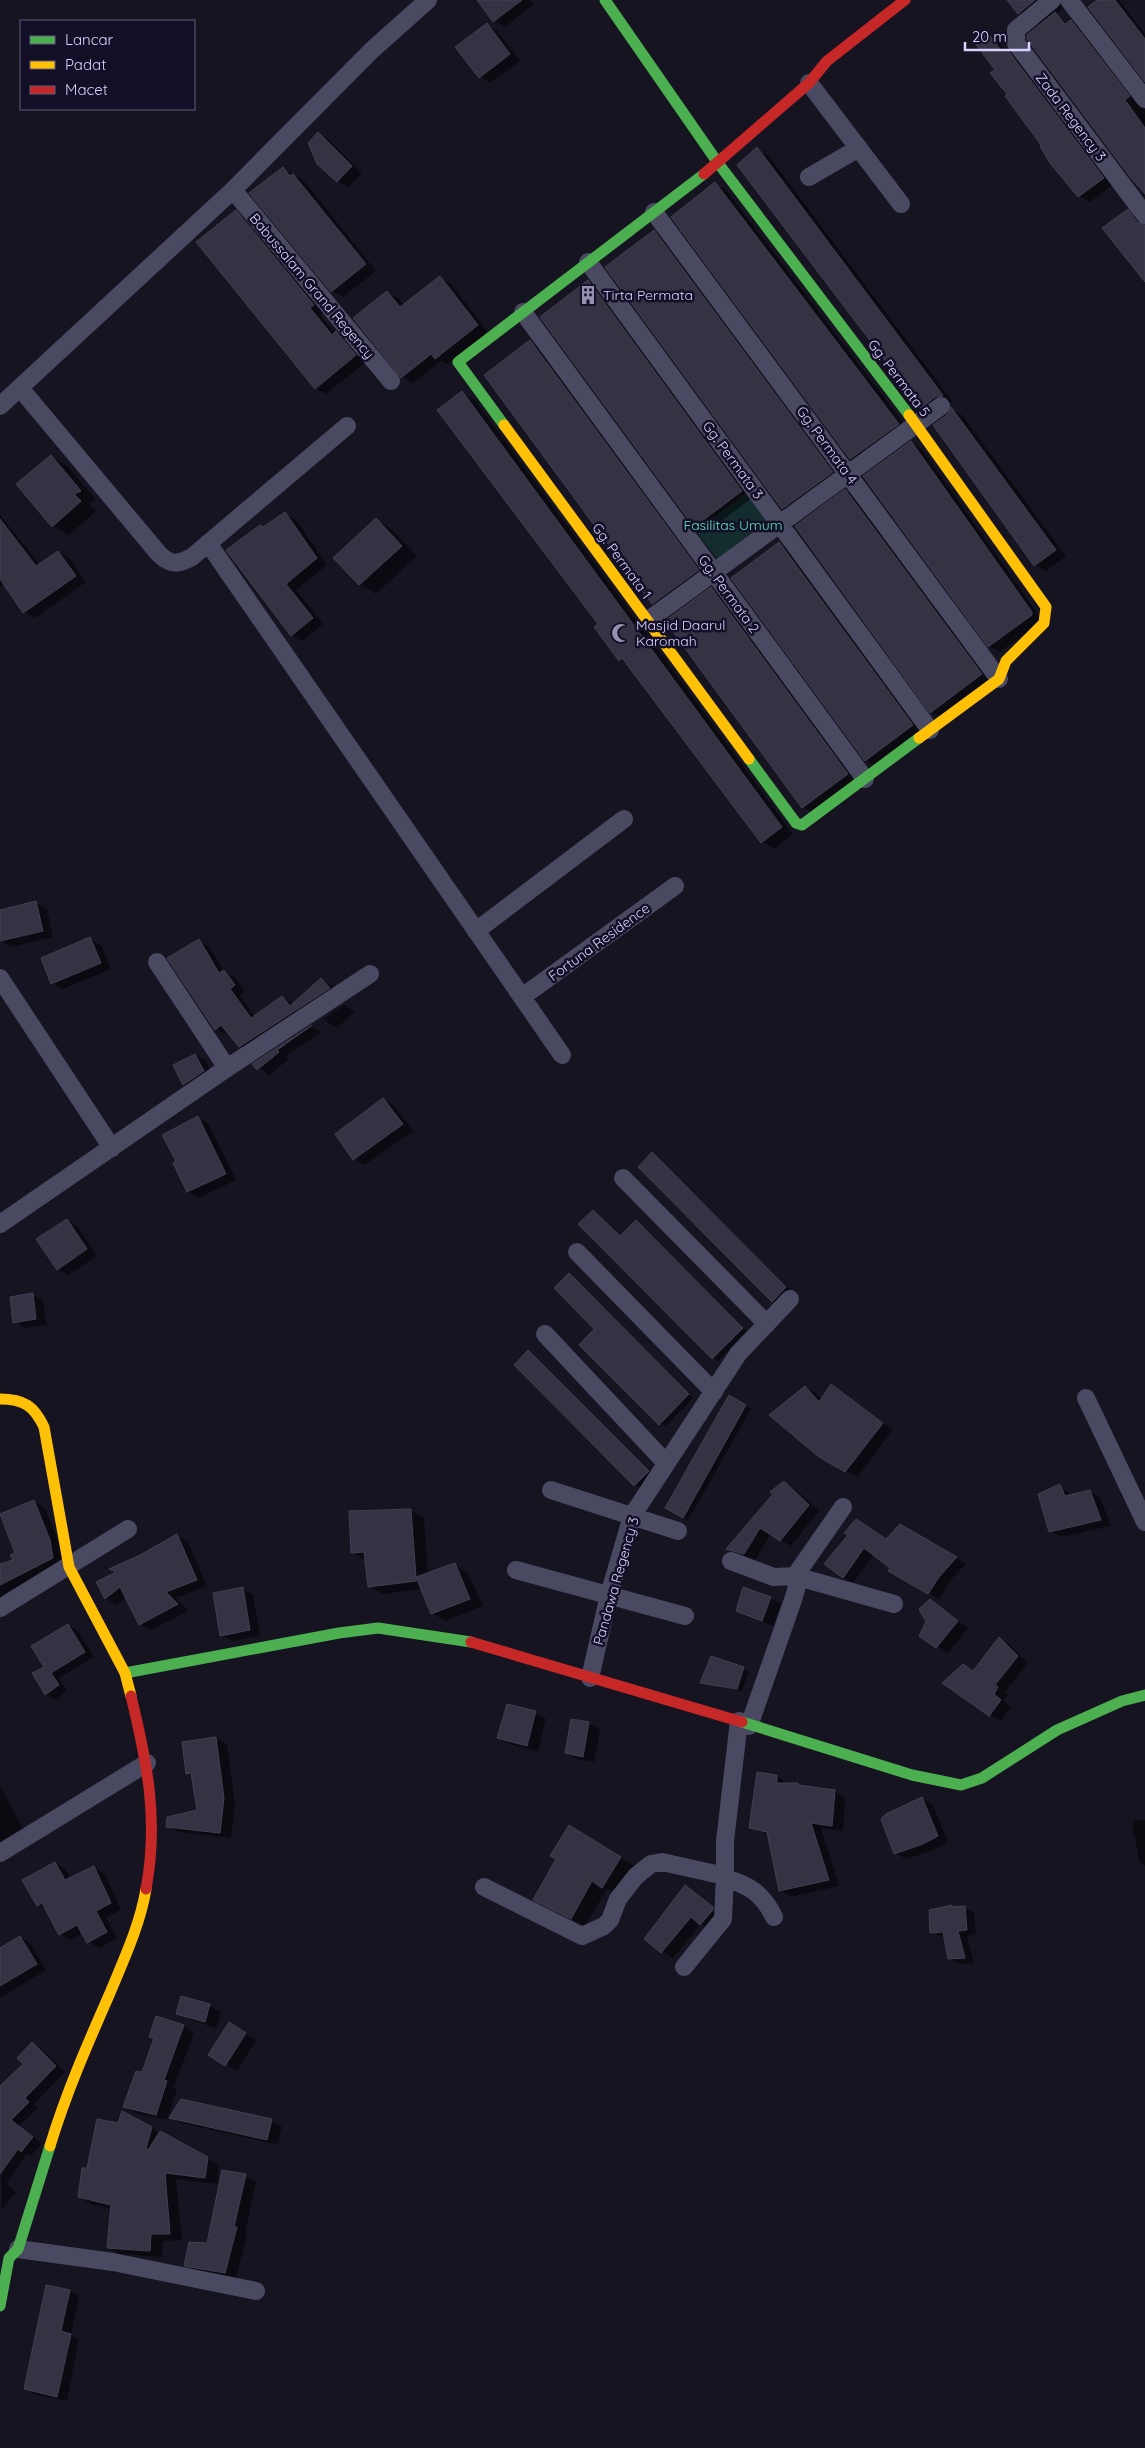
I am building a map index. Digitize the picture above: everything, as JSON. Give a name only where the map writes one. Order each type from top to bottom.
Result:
[{"type":"street","points":[[0,406],[233,190],[372,50],[428,0]]},
{"type":"street","name":"Gg. Permata 5","points":[[605,0],[718,163],[916,424],[1046,607],[1048,616],[1045,624],[1007,660],[999,679]]},
{"type":"street","points":[[523,312],[718,163],[809,83],[827,61],[906,0]]},
{"type":"street","name":"Zada Regency 3","points":[[1052,0],[1016,30],[1016,43],[1145,215]]},
{"type":"street","points":[[1069,0],[1145,99]]},
{"type":"street","points":[[809,83],[901,204]]},
{"type":"street","points":[[809,177],[859,148]]},
{"type":"street","name":"Babussalam Grand Regency","points":[[233,190],[391,381]]},
{"type":"street","name":"Gg. Permata 4","points":[[654,212],[999,679]]},
{"type":"street","name":"Gg. Permata 3","points":[[588,262],[930,730]]},
{"type":"street","name":"Gg. Permata 1","points":[[523,312],[458,362],[647,621],[799,825],[802,825],[865,779]]},
{"type":"street","name":"Gg. Permata 2","points":[[523,312],[865,779]]},
{"type":"street","points":[[20,388],[167,562],[179,564],[208,543],[347,426]]},
{"type":"street","points":[[647,621],[941,406]]},
{"type":"street","points":[[208,543],[562,1055]]},
{"type":"street","points":[[865,779],[999,679]]},
{"type":"street","points":[[476,931],[624,819]]},
{"type":"street","name":"Fortuna Residence","points":[[522,997],[675,886]]},
{"type":"street","points":[[157,962],[227,1068]]},
{"type":"street","points":[[0,1224],[227,1068],[370,974]]},
{"type":"street","points":[[0,978],[112,1148]]},
{"type":"street","points":[[623,1178],[767,1324]]},
{"type":"street","points":[[577,1252],[714,1392]]},
{"type":"street","name":"Pandawa Regency 3","points":[[590,1678],[609,1595],[632,1516],[665,1462],[738,1354],[790,1299]]},
{"type":"street","points":[[545,1334],[665,1462]]},
{"type":"street","points":[[0,1399],[19,1398],[29,1404],[38,1414],[44,1427],[69,1566],[125,1673],[147,1763],[153,1816],[150,1870],[143,1907],[130,1945],[63,2103],[9,2251],[0,2306]]},
{"type":"street","points":[[1086,1398],[1145,1522]]},
{"type":"street","points":[[551,1490],[678,1531]]},
{"type":"street","points":[[684,1967],[723,1919],[725,1841],[744,1724],[794,1597],[797,1586],[795,1576],[842,1507]]},
{"type":"street","points":[[0,1608],[128,1529]]},
{"type":"street","points":[[730,1561],[774,1576],[795,1576],[894,1604]]},
{"type":"street","points":[[516,1570],[685,1616]]},
{"type":"street","points":[[125,1673],[281,1642],[378,1628],[461,1640],[912,1775],[961,1784],[982,1778],[1057,1730],[1088,1714],[1122,1701],[1145,1695]]},
{"type":"street","points":[[0,1852],[147,1763]]},
{"type":"street","points":[[484,1887],[582,1936],[604,1926],[610,1920],[618,1900],[636,1876],[651,1864],[662,1862],[725,1877],[744,1884],[760,1894],[774,1917]]},
{"type":"street","points":[[9,2251],[113,2262],[256,2291]]},
{"type":"green space","name":"Fasilitas Umum","points":[[749,491],[770,519],[717,559],[696,531]]},
{"type":"building","points":[[477,0],[522,0],[493,22]]},
{"type":"building","points":[[1007,0],[1035,0],[1018,14]]},
{"type":"building","points":[[1097,0],[1115,0],[1145,39],[1145,82],[1088,7]]},
{"type":"building","points":[[1055,12],[1065,24],[1071,20],[1130,96],[1125,100],[1145,128],[1145,194],[1027,39],[1027,35]]},
{"type":"building","points":[[487,23],[510,54],[479,78],[455,47]]},
{"type":"building","points":[[988,33],[1003,53],[1007,49],[1104,178],[1078,197],[1050,163],[1041,145],[1005,96],[1007,94],[990,73],[995,70],[975,43]]},
{"type":"building","points":[[318,132],[352,166],[337,182],[317,164],[308,143]]},
{"type":"building","points":[[757,147],[943,396],[935,397],[921,408],[737,165]]},
{"type":"building","points":[[283,167],[290,176],[293,174],[366,264],[331,292],[249,193]]},
{"type":"building","points":[[715,182],[899,424],[850,459],[671,217]]},
{"type":"building","points":[[1128,209],[1137,222],[1145,225],[1145,282],[1102,228]]},
{"type":"building","points":[[236,210],[314,305],[310,308],[332,335],[336,331],[356,355],[315,389],[196,242]]},
{"type":"building","points":[[654,230],[833,472],[782,509],[605,267]]},
{"type":"building","points":[[440,276],[478,325],[435,359],[431,354],[401,378],[353,318],[387,291],[400,307]]},
{"type":"building","points":[[588,280],[742,491],[694,527],[540,317]]},
{"type":"building","points":[[530,340],[699,570],[652,604],[484,375]]},
{"type":"building","points":[[462,391],[782,827],[761,843],[622,658],[619,661],[594,627],[598,624],[437,410]]},
{"type":"building","points":[[951,407],[1056,550],[1034,566],[933,425],[948,414]]},
{"type":"building","points":[[911,441],[1032,612],[1032,615],[988,647],[863,476]]},
{"type":"building","points":[[51,455],[81,491],[74,494],[81,501],[52,527],[16,484]]},
{"type":"building","points":[[845,489],[982,674],[930,713],[795,526]]},
{"type":"building","points":[[285,512],[317,558],[286,584],[313,618],[291,636],[226,550],[260,525],[263,527]]},
{"type":"building","points":[[376,518],[402,546],[359,585],[333,558]]},
{"type":"building","points":[[0,519],[36,566],[58,551],[76,576],[23,613],[0,579]]},
{"type":"building","points":[[779,542],[913,725],[865,761],[731,578]]},
{"type":"building","points":[[711,587],[848,774],[802,808],[665,621]]},
{"type":"building","points":[[36,901],[43,931],[0,941],[0,910]]},
{"type":"building","points":[[90,937],[101,963],[51,984],[41,958]]},
{"type":"building","points":[[199,939],[219,973],[224,970],[235,985],[230,989],[251,1018],[282,996],[290,1006],[321,978],[330,988],[239,1047],[221,1025],[215,1030],[167,958]]},
{"type":"building","points":[[312,1025],[277,1050],[279,1052],[257,1070],[252,1064]]},
{"type":"building","points":[[195,1054],[204,1071],[183,1085],[173,1065]]},
{"type":"building","points":[[383,1098],[403,1124],[353,1160],[335,1134]]},
{"type":"building","points":[[198,1116],[226,1174],[187,1192],[173,1163],[176,1161],[162,1135]]},
{"type":"building","points":[[652,1152],[786,1287],[772,1302],[638,1167]]},
{"type":"building","points":[[593,1210],[620,1236],[636,1220],[743,1328],[712,1359],[578,1224]]},
{"type":"building","points":[[67,1219],[87,1249],[57,1270],[36,1239]]},
{"type":"building","points":[[569,1273],[689,1394],[659,1425],[579,1345],[594,1329],[554,1288]]},
{"type":"building","points":[[33,1293],[36,1319],[13,1323],[10,1297]]},
{"type":"building","points":[[528,1350],[649,1471],[634,1486],[514,1365]]},
{"type":"building","points":[[831,1384],[883,1423],[845,1472],[819,1457],[769,1415],[805,1386],[819,1402]]},
{"type":"building","points":[[729,1395],[746,1405],[683,1518],[665,1508]]},
{"type":"building","points":[[784,1481],[809,1505],[780,1541],[760,1528],[744,1554],[726,1549],[773,1494],[770,1492]]},
{"type":"building","points":[[1060,1484],[1065,1496],[1090,1490],[1101,1520],[1049,1532],[1038,1494]]},
{"type":"building","points":[[34,1500],[50,1540],[53,1558],[0,1585],[0,1564],[13,1560],[10,1555],[15,1553],[0,1514]]},
{"type":"building","points":[[411,1509],[416,1581],[368,1587],[364,1552],[351,1553],[349,1511]]},
{"type":"building","points":[[856,1519],[886,1539],[900,1524],[957,1557],[939,1577],[928,1594],[888,1571],[890,1568],[864,1548],[843,1578],[824,1564],[848,1535],[844,1533]]},
{"type":"building","points":[[177,1534],[197,1580],[166,1592],[178,1604],[139,1625],[120,1587],[105,1599],[96,1582],[116,1572],[109,1569],[140,1555]]},
{"type":"building","points":[[455,1563],[470,1599],[431,1614],[416,1577]]},
{"type":"building","points":[[243,1587],[250,1630],[220,1636],[213,1593]]},
{"type":"building","points":[[743,1587],[771,1597],[762,1621],[736,1611]]},
{"type":"building","points":[[930,1599],[958,1621],[936,1648],[919,1636],[926,1622],[919,1609]]},
{"type":"building","points":[[68,1624],[85,1652],[51,1673],[59,1685],[45,1695],[32,1673],[44,1667],[31,1646]]},
{"type":"building","points":[[999,1637],[1018,1656],[995,1685],[998,1687],[994,1694],[1001,1700],[989,1716],[942,1683],[963,1664],[973,1671]]},
{"type":"building","points":[[711,1656],[744,1667],[737,1689],[700,1683]]},
{"type":"building","points":[[507,1704],[536,1711],[527,1746],[497,1738]]},
{"type":"building","points":[[571,1719],[589,1722],[583,1757],[565,1753]]},
{"type":"building","points":[[216,1737],[224,1798],[220,1833],[166,1827],[167,1817],[197,1810],[191,1773],[186,1774],[182,1742]]},
{"type":"building","points":[[757,1772],[777,1775],[777,1783],[798,1783],[798,1785],[835,1790],[832,1826],[811,1823],[829,1880],[779,1891],[767,1832],[749,1828]]},
{"type":"building","points":[[922,1797],[938,1836],[923,1844],[894,1854],[881,1819],[886,1814]]},
{"type":"building","points":[[569,1825],[621,1857],[602,1888],[592,1881],[571,1919],[533,1900],[556,1859],[550,1856]]},
{"type":"building","points":[[55,1862],[65,1880],[94,1866],[111,1903],[96,1911],[107,1932],[87,1943],[77,1925],[59,1935],[42,1903],[37,1906],[22,1880]]},
{"type":"building","points":[[685,1885],[713,1907],[713,1910],[700,1925],[691,1917],[661,1953],[644,1939]]},
{"type":"building","points":[[952,1905],[952,1907],[965,1906],[967,1930],[958,1931],[965,1958],[948,1959],[943,1932],[930,1933],[929,1910]]},
{"type":"building","points":[[20,1936],[37,1964],[0,1986],[0,1948]]},
{"type":"building","points":[[181,1996],[210,2004],[205,2022],[176,2014]]},
{"type":"building","points":[[156,2016],[184,2025],[164,2080],[167,2081],[156,2115],[123,2107],[136,2071],[142,2072],[154,2038],[149,2037]]},
{"type":"building","points":[[229,2022],[246,2033],[225,2066],[208,2055]]},
{"type":"building","points":[[32,2042],[56,2066],[25,2098],[29,2102],[11,2120],[33,2137],[21,2152],[18,2149],[0,2174],[0,2086],[23,2064],[17,2058]]},
{"type":"building","points":[[181,2099],[272,2119],[267,2140],[169,2118]]},
{"type":"building","points":[[122,2111],[152,2127],[146,2148],[148,2150],[160,2131],[208,2157],[205,2178],[165,2173],[170,2234],[151,2234],[150,2251],[107,2248],[111,2205],[78,2197],[82,2168],[87,2168],[97,2119],[118,2123]]},
{"type":"building","points":[[222,2170],[246,2174],[234,2227],[237,2227],[225,2273],[184,2266],[189,2242],[207,2243]]},
{"type":"building","points":[[46,2285],[70,2290],[61,2331],[71,2334],[57,2397],[24,2389]]},
{"type":"traffic: fast","points":[[605,0],[718,163],[909,415]]},
{"type":"traffic: fast","points":[[504,425],[458,362],[704,174]]},
{"type":"traffic: fast","points":[[749,759],[796,823],[802,825],[919,738]]},
{"type":"traffic: fast","points":[[125,1673],[339,1633],[378,1628],[471,1642]]},
{"type":"traffic: fast","points":[[742,1722],[912,1775],[961,1785],[982,1778],[1057,1730],[1122,1701],[1145,1695]]},
{"type":"traffic: fast","points":[[0,2306],[9,2258],[18,2249],[50,2146]]},
{"type":"traffic: slow","points":[[909,415],[1046,607],[1044,623],[1006,661],[999,679],[919,738]]},
{"type":"traffic: slow","points":[[504,425],[749,759]]},
{"type":"traffic: slow","points":[[0,1399],[16,1400],[27,1405],[36,1414],[44,1427],[69,1567],[125,1673],[131,1696]]},
{"type":"traffic: slow","points":[[50,2146],[78,2068],[131,1942],[140,1916],[146,1889]]},
{"type":"traffic: jam","points":[[704,174],[809,83],[827,61],[905,0]]},
{"type":"traffic: jam","points":[[471,1642],[742,1722]]},
{"type":"traffic: jam","points":[[131,1696],[142,1744],[151,1815],[150,1864],[146,1889]]},
{"type":"place","name":"Tirta Permata","points":[[588,295]]},
{"type":"place","name":"Masjid Daarul Karomah","points":[[621,633]]}]
